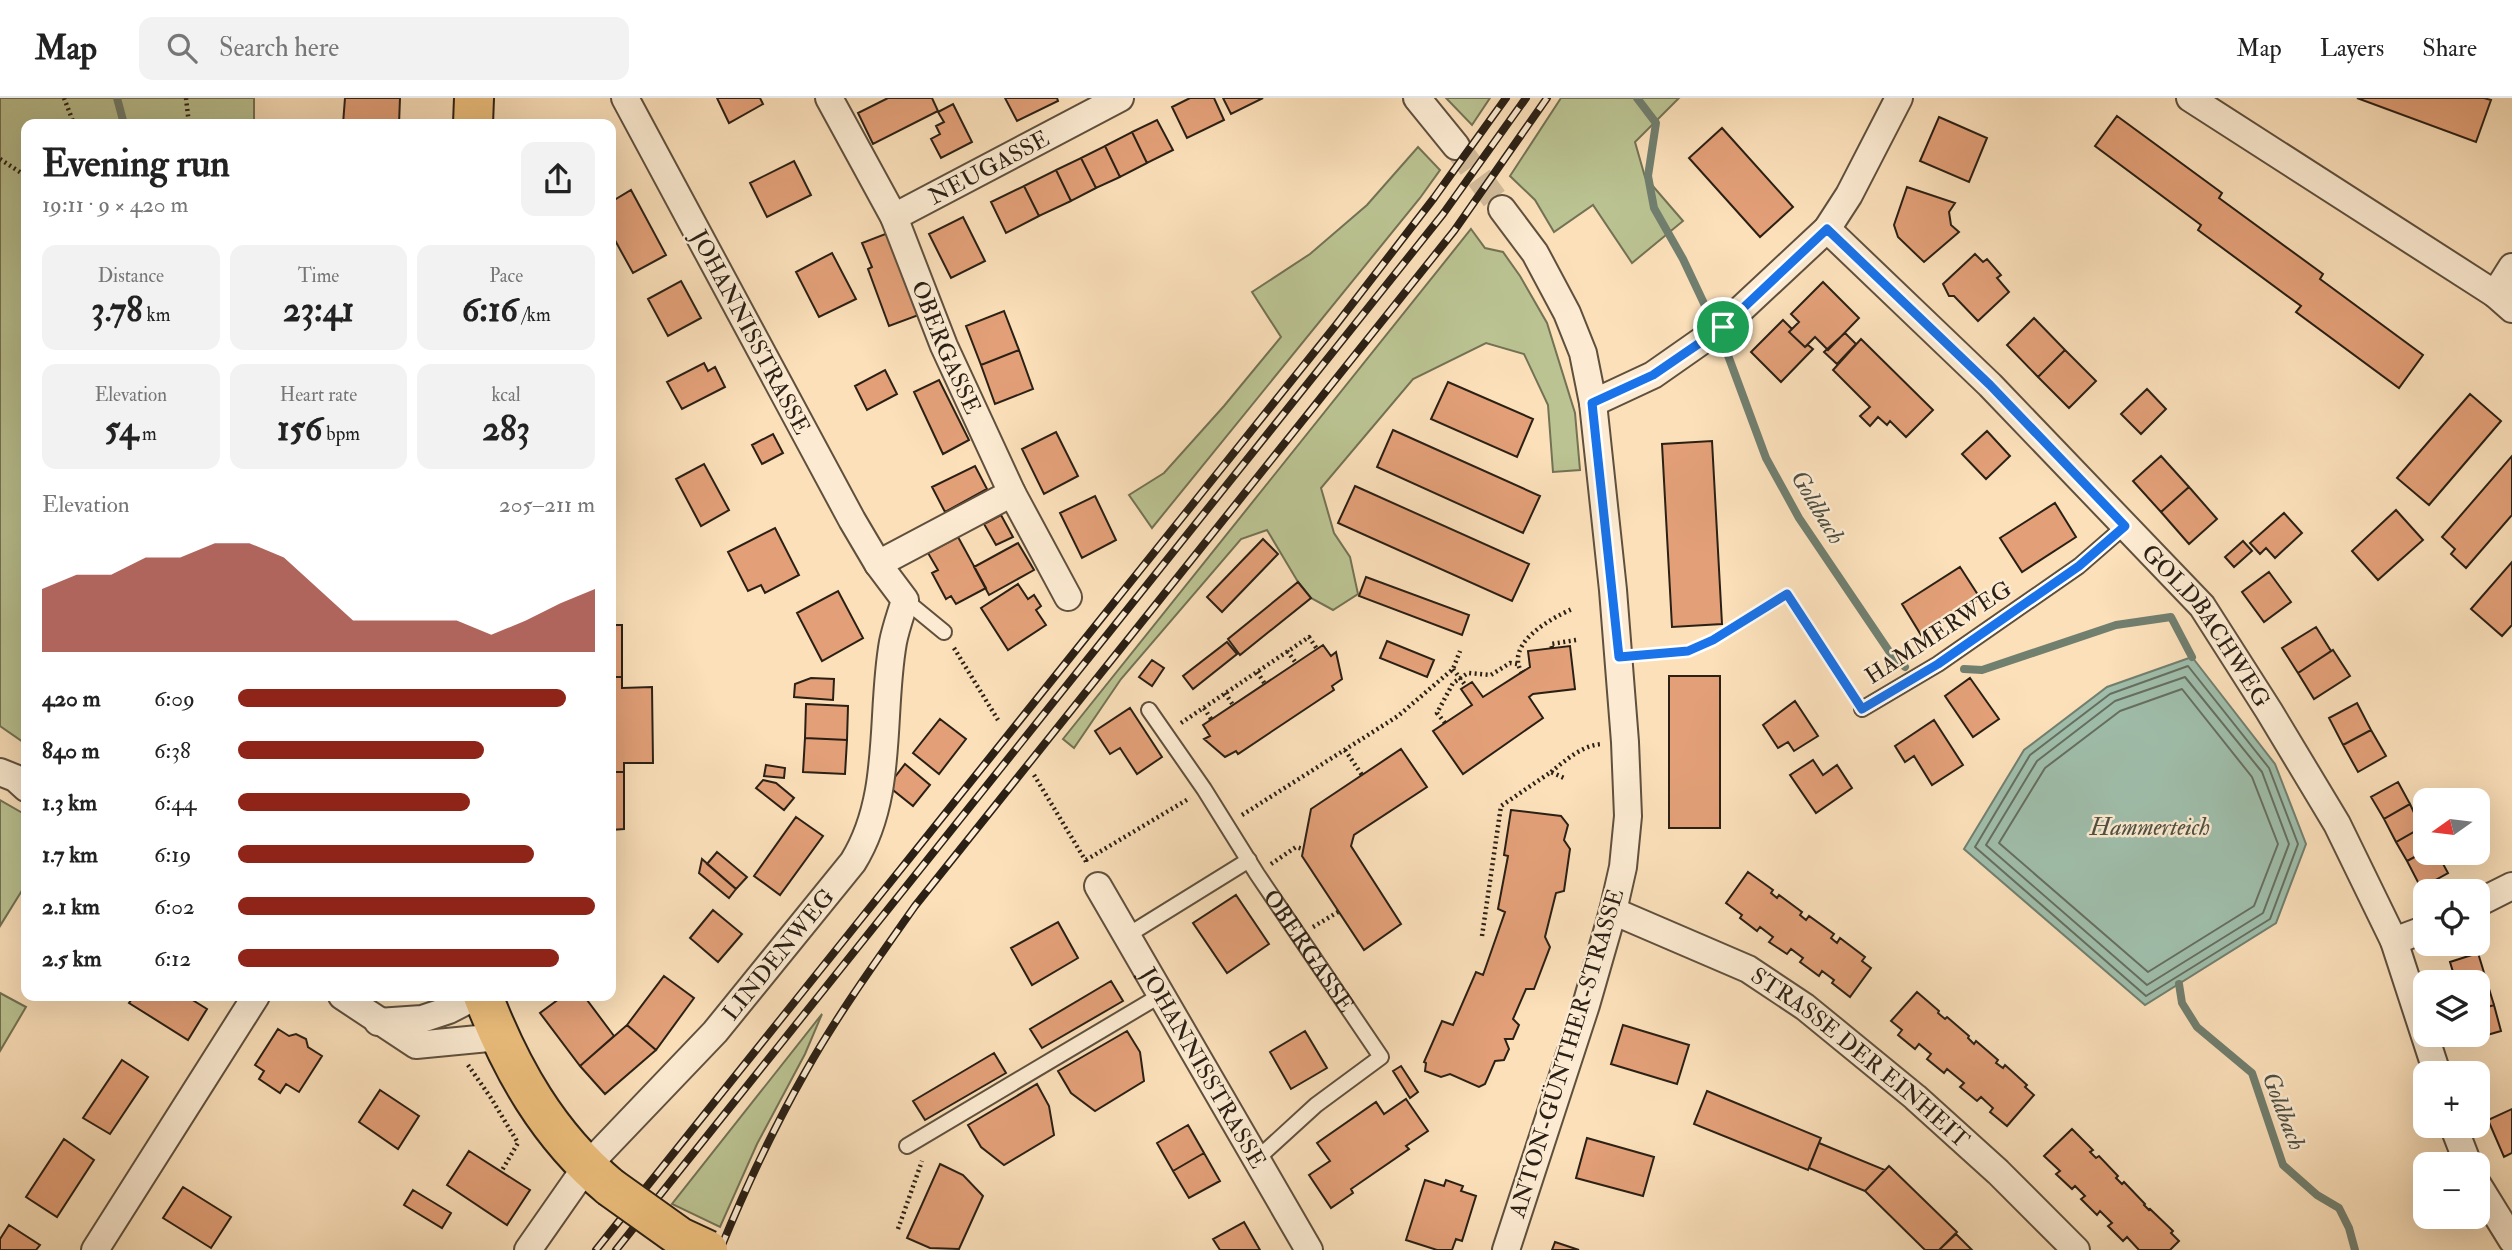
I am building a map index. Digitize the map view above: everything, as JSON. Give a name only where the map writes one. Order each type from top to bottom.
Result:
[{"type":"main road","points":[[473,119],[474,98]]},
{"type":"main road","points":[[485,1001],[519,1078],[553,1127],[598,1177],[687,1246]]},
{"type":"street","name":"JOHANNISSTRASSE","points":[[625,98],[878,564],[905,600]]},
{"type":"street","name":"OBERGASSE","points":[[829,98],[894,217],[944,346],[1012,493],[1068,597]]},
{"type":"street","name":"NEUGASSE","points":[[894,217],[1120,98]]},
{"type":"street","points":[[1417,98],[1456,146]]},
{"type":"street","points":[[1592,403],[1653,375],[1723,327],[1827,229],[1849,195],[1899,98]]},
{"type":"street","points":[[2190,98],[2503,302],[2512,267]]},
{"type":"street","name":"ANTON-GÜNTHER-STRASSE","points":[[1502,209],[1535,253],[1567,313],[1583,353],[1592,403],[1619,657],[1628,816],[1623,866],[1613,911],[1586,1005],[1506,1250]]},
{"type":"street","name":"GOLDBACHWEG","points":[[1827,229],[1990,385],[2202,606],[2337,824],[2394,941],[2433,1061]]},
{"type":"street","points":[[878,564],[1012,493]]},
{"type":"street","name":"LINDENWEG","points":[[527,1250],[598,1177],[853,862],[863,846],[875,813],[880,785],[893,642],[905,600]]},
{"type":"street","points":[[0,772],[21,783]]},
{"type":"street","points":[[0,790],[21,800]]},
{"type":"street","name":"JOHANNISSTRASSE","points":[[1098,886],[1309,1250]]},
{"type":"street","points":[[2490,897],[2512,886]]},
{"type":"street","name":"STRASSE DER EINHEIT","points":[[1613,911],[1748,969],[1805,1007],[1915,1097],[1998,1172],[2076,1250]]},
{"type":"street","points":[[2394,941],[2413,934]]},
{"type":"street","points":[[95,1250],[253,1001]]},
{"type":"street","points":[[349,1001],[416,1045],[499,1037]]},
{"type":"street","points":[[378,1022],[422,1018],[449,1010],[466,1001]]},
{"type":"street","points":[[2490,1204],[2512,1240]]},
{"type":"lane","name":"HAMMERWEG","points":[[1862,709],[1938,664],[2079,566],[2125,526]]},
{"type":"lane","name":"JOHANNISSTRASSE","points":[[905,600],[944,632]]},
{"type":"lane","name":"OBERGASSE","points":[[1149,710],[1381,1057],[1316,1105],[1257,1159]]},
{"type":"lane","points":[[1128,935],[1249,860]]},
{"type":"lane","points":[[907,1146],[1161,995]]},
{"type":"path","points":[[64,98],[72,119]]},
{"type":"path","points":[[186,98],[188,119]]},
{"type":"path","points":[[0,159],[21,173]]},
{"type":"path","name":"HAMMERWEG","points":[[1619,657],[1688,651],[1713,640],[1787,594],[1862,709]]},
{"type":"path","points":[[1522,673],[1517,664],[1518,657],[1529,636],[1554,617],[1572,609]]},
{"type":"path","points":[[944,632],[998,720]]},
{"type":"path","points":[[1166,733],[1308,637],[1317,649]]},
{"type":"path","points":[[1552,648],[1551,644],[1576,640]]},
{"type":"path","points":[[1287,651],[1296,663]]},
{"type":"path","points":[[1226,825],[1398,716],[1453,669],[1460,651]]},
{"type":"path","points":[[1445,723],[1437,713],[1453,683],[1468,673],[1491,675],[1510,663],[1517,664]]},
{"type":"path","points":[[1453,669],[1466,686]]},
{"type":"path","points":[[1257,672],[1265,684]]},
{"type":"path","points":[[1225,693],[1233,705]]},
{"type":"path","points":[[1204,708],[1211,719]]},
{"type":"path","points":[[1482,936],[1501,806],[1574,754],[1590,746],[1625,743]]},
{"type":"path","points":[[1345,750],[1362,775]]},
{"type":"path","points":[[1551,772],[1564,778]]},
{"type":"path","points":[[1034,775],[1086,860],[1098,886]]},
{"type":"path","points":[[1086,860],[1204,789]]},
{"type":"path","points":[[1257,874],[1296,847],[1303,849]]},
{"type":"path","points":[[1300,934],[1338,912]]},
{"type":"path","points":[[462,1056],[517,1143],[501,1172]]},
{"type":"path","points":[[898,1229],[932,1131]]},
{"type":"green space","points":[[0,98],[254,98],[254,119],[21,119],[21,741],[0,726]]},
{"type":"green space","points":[[1446,98],[1490,98],[1472,125]]},
{"type":"green space","points":[[1561,98],[1679,98],[1635,142],[1645,177],[1683,221],[1632,263],[1593,205],[1554,232],[1535,200],[1510,176]]},
{"type":"green space","points":[[1418,147],[1440,170],[1152,528],[1129,495],[1164,473],[1281,337],[1252,292],[1310,254],[1367,205]]},
{"type":"green space","points":[[1471,229],[1485,248],[1503,252],[1547,323],[1575,413],[1580,470],[1553,472],[1548,405],[1524,354],[1486,343],[1413,379],[1321,488],[1334,533],[1350,557],[1358,594],[1333,610],[1311,598],[1298,582],[1267,530],[1241,539],[1121,679],[1074,748],[1063,739]]},
{"type":"green space","points":[[0,800],[21,812],[21,892],[0,926]]},
{"type":"green space","points":[[0,993],[26,1007],[0,1051]]},
{"type":"green space","points":[[822,1014],[805,1054],[757,1144],[720,1227],[672,1204]]},
{"type":"water","name":"Hammerteich","points":[[2192,657],[2275,764],[2306,844],[2276,923],[2145,1005],[1964,849],[2024,750],[2107,687]]},
{"type":"building","points":[[345,98],[400,98],[399,119],[343,119]]},
{"type":"building","points":[[717,98],[760,98],[763,104],[729,123]]},
{"type":"building","points":[[888,98],[932,98],[938,111],[873,144],[858,113]]},
{"type":"building","points":[[1005,98],[1057,98],[1058,101],[1017,121]]},
{"type":"building","points":[[1190,98],[1214,98],[1224,120],[1187,138],[1172,107]]},
{"type":"building","points":[[1223,98],[1263,98],[1231,114]]},
{"type":"building","points":[[2357,98],[2484,98],[2491,100],[2476,142]]},
{"type":"building","points":[[953,104],[972,142],[941,158],[931,139],[940,134],[936,126],[944,122],[938,112]]},
{"type":"building","points":[[2117,116],[2222,193],[2219,198],[2323,274],[2320,279],[2423,355],[2399,388],[2296,312],[2301,306],[2198,230],[2201,225],[2095,146]]},
{"type":"building","points":[[1939,117],[1987,138],[1969,182],[1920,161]]},
{"type":"building","points":[[1157,120],[1173,150],[1147,163],[1132,132]]},
{"type":"building","points":[[1722,128],[1793,207],[1760,237],[1689,158]]},
{"type":"building","points":[[1132,132],[1147,163],[1120,177],[1105,146]]},
{"type":"building","points":[[1105,146],[1120,177],[1096,188],[1081,158]]},
{"type":"building","points":[[1081,158],[1096,188],[1071,201],[1056,170]]},
{"type":"building","points":[[794,161],[811,195],[767,217],[750,183]]},
{"type":"building","points":[[1056,170],[1071,201],[1039,216],[1024,186]]},
{"type":"building","points":[[1024,186],[1039,216],[1006,233],[991,202]]},
{"type":"building","points":[[1907,187],[1955,203],[1949,212],[1951,225],[1959,232],[1924,262],[1898,237],[1894,225]]},
{"type":"building","points":[[631,190],[666,255],[633,273],[616,242],[616,199]]},
{"type":"building","points":[[963,217],[985,261],[951,278],[929,234]]},
{"type":"building","points":[[888,233],[924,313],[889,326],[868,269],[872,267],[862,243]]},
{"type":"building","points":[[832,253],[856,299],[819,317],[796,272]]},
{"type":"building","points":[[1975,254],[1983,262],[1987,259],[2001,275],[1997,278],[2009,292],[1978,321],[1954,296],[1949,296],[1943,284]]},
{"type":"building","points":[[681,281],[701,318],[668,336],[648,299]]},
{"type":"building","points":[[1823,282],[1859,318],[1828,350],[1815,337],[1805,347],[1789,332],[1799,322],[1791,314]]},
{"type":"building","points":[[1004,311],[1019,350],[981,365],[966,326]]},
{"type":"building","points":[[2034,318],[2065,350],[2038,377],[2007,345]]},
{"type":"building","points":[[1783,320],[1792,329],[1789,332],[1805,347],[1808,345],[1813,349],[1781,382],[1751,352]]},
{"type":"building","points":[[1845,333],[1856,344],[1837,364],[1824,352]]},
{"type":"building","points":[[1861,339],[1933,410],[1906,437],[1890,421],[1887,425],[1878,417],[1870,426],[1860,416],[1870,407],[1833,370]]},
{"type":"building","points":[[1019,350],[1033,389],[995,404],[981,365]]},
{"type":"building","points":[[2065,350],[2096,381],[2069,408],[2038,377]]},
{"type":"building","points":[[704,363],[708,371],[715,367],[725,387],[682,409],[667,382]]},
{"type":"building","points":[[885,370],[897,394],[867,410],[855,386]]},
{"type":"building","points":[[939,380],[969,440],[943,454],[914,392]]},
{"type":"building","points":[[1448,382],[1533,419],[1517,457],[1431,419]]},
{"type":"building","points":[[2147,389],[2166,409],[2141,434],[2121,414]]},
{"type":"building","points":[[2470,394],[2501,421],[2429,505],[2397,478]]},
{"type":"building","points":[[1393,430],[1540,496],[1523,533],[1377,467]]},
{"type":"building","points":[[1987,431],[2010,456],[1986,479],[1962,454]]},
{"type":"building","points":[[1056,432],[1078,476],[1044,494],[1022,449]]},
{"type":"building","points":[[773,434],[783,453],[762,464],[752,445]]},
{"type":"building","points":[[1712,441],[1722,624],[1672,627],[1662,444]]},
{"type":"building","points":[[2161,456],[2189,487],[2161,512],[2133,481]]},
{"type":"building","points":[[2512,456],[2512,515],[2466,568],[2451,554],[2455,549],[2442,537]]},
{"type":"building","points":[[704,464],[729,510],[701,526],[676,479]]},
{"type":"building","points":[[975,466],[987,489],[945,512],[932,487]]},
{"type":"building","points":[[1355,486],[1529,564],[1512,601],[1338,523]]},
{"type":"building","points":[[2189,487],[2217,519],[2189,544],[2161,512]]},
{"type":"building","points":[[1095,496],[1116,540],[1082,558],[1060,513]]},
{"type":"building","points":[[2055,503],[2076,537],[2022,572],[2000,538]]},
{"type":"building","points":[[2396,510],[2423,540],[2378,580],[2352,551]]},
{"type":"building","points":[[2284,513],[2302,533],[2275,558],[2266,548],[2260,554],[2250,543]]},
{"type":"building","points":[[1001,515],[1013,537],[996,545],[984,524]]},
{"type":"building","points":[[775,528],[799,575],[765,593],[761,585],[748,591],[728,552]]},
{"type":"building","points":[[958,537],[986,588],[956,604],[951,596],[946,599],[932,573],[938,570],[928,553]]},
{"type":"building","points":[[1263,539],[1278,554],[1222,612],[1207,597]]},
{"type":"building","points":[[2243,541],[2252,551],[2234,567],[2225,557]]},
{"type":"building","points":[[1018,543],[1034,570],[989,595],[974,567]]},
{"type":"building","points":[[2512,562],[2512,625],[2502,636],[2471,609]]},
{"type":"building","points":[[1960,567],[1980,598],[1921,635],[1902,604]]},
{"type":"building","points":[[2269,572],[2291,602],[2264,622],[2242,592]]},
{"type":"building","points":[[1366,577],[1469,615],[1462,635],[1359,596]]},
{"type":"building","points":[[1298,582],[1311,598],[1240,655],[1228,639]]},
{"type":"building","points":[[1018,584],[1028,599],[1034,595],[1041,606],[1036,610],[1046,625],[1008,650],[981,608]]},
{"type":"building","points":[[838,591],[863,638],[822,661],[797,613]]},
{"type":"building","points":[[616,625],[622,625],[622,677],[616,677]]},
{"type":"building","points":[[2316,627],[2331,651],[2298,673],[2282,648]]},
{"type":"building","points":[[1387,641],[1434,660],[1427,677],[1380,658]]},
{"type":"building","points":[[1227,642],[1237,654],[1193,689],[1183,676]]},
{"type":"building","points":[[1323,645],[1331,656],[1336,652],[1342,679],[1332,686],[1334,690],[1238,754],[1236,751],[1225,757],[1204,739],[1210,736],[1203,725]]},
{"type":"building","points":[[1570,646],[1575,689],[1533,694],[1529,697],[1543,718],[1463,774],[1433,731],[1472,705],[1461,689],[1472,682],[1483,697],[1530,667],[1528,651]]},
{"type":"building","points":[[2333,650],[2350,676],[2314,699],[2298,673]]},
{"type":"building","points":[[1152,660],[1164,668],[1152,686],[1139,677]]},
{"type":"building","points":[[1669,676],[1720,676],[1720,828],[1669,828]]},
{"type":"building","points":[[616,677],[622,677],[622,688],[652,687],[653,763],[624,763],[624,772],[616,772]]},
{"type":"building","points":[[811,678],[834,679],[833,700],[794,697],[795,684]]},
{"type":"building","points":[[1970,678],[1999,719],[1973,737],[1945,696]]},
{"type":"building","points":[[1795,701],[1818,736],[1794,751],[1788,742],[1778,748],[1763,725]]},
{"type":"building","points":[[2357,703],[2371,730],[2343,745],[2329,718]]},
{"type":"building","points":[[806,704],[848,706],[847,740],[805,738]]},
{"type":"building","points":[[1130,708],[1162,757],[1137,774],[1120,748],[1110,754],[1095,731]]},
{"type":"building","points":[[940,719],[966,739],[939,774],[913,753]]},
{"type":"building","points":[[1934,720],[1963,765],[1932,785],[1914,756],[1905,762],[1895,746]]},
{"type":"building","points":[[2371,730],[2386,756],[2358,772],[2343,745]]},
{"type":"building","points":[[805,738],[847,740],[845,774],[803,772]]},
{"type":"building","points":[[1401,749],[1427,787],[1354,835],[1351,846],[1401,924],[1364,950],[1302,856],[1311,809]]},
{"type":"building","points":[[1813,760],[1823,775],[1837,765],[1852,788],[1816,813],[1790,775]]},
{"type":"building","points":[[905,764],[930,785],[913,806],[888,786]]},
{"type":"building","points":[[766,765],[785,768],[784,778],[764,776]]},
{"type":"building","points":[[616,772],[624,772],[624,829],[616,830]]},
{"type":"building","points":[[763,780],[776,783],[794,798],[784,810],[756,788]]},
{"type":"building","points":[[2398,782],[2410,804],[2384,819],[2371,797]]},
{"type":"building","points":[[2410,804],[2413,811],[2413,832],[2396,842],[2384,819]]},
{"type":"building","points":[[1511,810],[1561,816],[1568,825],[1564,840],[1570,849],[1564,891],[1556,893],[1545,937],[1550,947],[1534,989],[1526,989],[1513,1019],[1519,1025],[1513,1039],[1505,1039],[1509,1049],[1504,1060],[1495,1061],[1485,1084],[1479,1087],[1450,1074],[1441,1077],[1425,1071],[1424,1062],[1442,1021],[1453,1025],[1476,972],[1483,975],[1505,912],[1498,909],[1508,856],[1504,855]]},
{"type":"building","points":[[796,817],[823,836],[780,895],[754,876]]},
{"type":"building","points":[[2413,832],[2413,858],[2407,861],[2396,842]]},
{"type":"building","points":[[717,852],[747,877],[736,889],[707,864]]},
{"type":"building","points":[[2413,858],[2413,865],[2444,865],[2448,873],[2437,879],[2416,879],[2407,861]]},
{"type":"building","points":[[702,859],[736,889],[729,898],[699,873]]},
{"type":"building","points":[[1748,872],[1773,890],[1771,893],[1777,898],[1779,895],[1802,912],[1800,915],[1806,920],[1809,916],[1834,934],[1831,938],[1837,943],[1840,938],[1865,957],[1862,961],[1871,968],[1850,997],[1822,971],[1819,976],[1800,962],[1803,958],[1791,949],[1787,954],[1769,942],[1773,937],[1760,927],[1757,931],[1726,903]]},
{"type":"building","points":[[1236,895],[1269,944],[1227,973],[1193,923]]},
{"type":"building","points":[[713,910],[742,934],[718,962],[690,938]]},
{"type":"building","points":[[1058,922],[1078,958],[1032,985],[1011,948]]},
{"type":"building","points":[[2479,956],[2483,970],[2452,970],[2450,962]]},
{"type":"building","points":[[664,976],[694,998],[656,1050],[627,1025]]},
{"type":"building","points":[[1111,981],[1123,1001],[1042,1048],[1030,1029]]},
{"type":"building","points":[[1917,992],[1945,1019],[1947,1017],[1969,1036],[1974,1044],[1976,1041],[1998,1060],[1996,1063],[2003,1068],[2005,1065],[2034,1095],[2007,1126],[1990,1112],[1993,1108],[1981,1097],[1977,1101],[1960,1087],[1964,1083],[1947,1069],[1944,1073],[1927,1059],[1931,1054],[1919,1044],[1915,1049],[1898,1035],[1902,1030],[1891,1021]]},
{"type":"building","points":[[194,1001],[207,1009],[188,1040],[129,1003]]},
{"type":"building","points":[[556,1001],[588,1001],[614,1036],[580,1066],[540,1013]]},
{"type":"building","points":[[2494,1005],[2501,1031],[2490,1034],[2490,1006]]},
{"type":"building","points":[[627,1025],[656,1050],[605,1094],[580,1066]]},
{"type":"building","points":[[1623,1025],[1689,1045],[1677,1084],[1611,1064]]},
{"type":"building","points":[[278,1029],[289,1036],[296,1034],[306,1039],[308,1047],[322,1056],[299,1092],[286,1084],[280,1093],[259,1079],[264,1071],[255,1065]]},
{"type":"building","points":[[1127,1031],[1140,1052],[1144,1081],[1095,1111],[1071,1093],[1058,1071]]},
{"type":"building","points":[[1305,1031],[1327,1068],[1291,1089],[1270,1052]]},
{"type":"building","points":[[994,1053],[1006,1073],[925,1120],[913,1101]]},
{"type":"building","points":[[122,1060],[148,1077],[110,1134],[83,1118]]},
{"type":"building","points":[[1401,1066],[1418,1092],[1410,1098],[1393,1071]]},
{"type":"building","points":[[1037,1084],[1049,1106],[1054,1135],[1004,1165],[981,1147],[968,1125]]},
{"type":"building","points":[[380,1090],[419,1116],[398,1149],[359,1122]]},
{"type":"building","points":[[1707,1091],[1821,1138],[1808,1170],[1694,1124]]},
{"type":"building","points":[[1406,1099],[1428,1131],[1406,1146],[1409,1149],[1351,1189],[1353,1193],[1331,1208],[1309,1175],[1330,1161],[1317,1143],[1376,1102],[1384,1114]]},
{"type":"building","points":[[2512,1109],[2512,1153],[2504,1157],[2490,1119]]},
{"type":"building","points":[[1188,1125],[1204,1153],[1173,1171],[1157,1143]]},
{"type":"building","points":[[2072,1129],[2093,1150],[2090,1152],[2096,1158],[2099,1156],[2118,1176],[2116,1178],[2122,1184],[2124,1182],[2149,1210],[2173,1231],[2171,1233],[2179,1241],[2170,1250],[2139,1250],[2127,1237],[2123,1241],[2108,1226],[2112,1223],[2100,1211],[2097,1215],[2081,1199],[2085,1196],[2075,1186],[2072,1189],[2056,1174],[2060,1171],[2044,1156]]},
{"type":"building","points":[[1587,1138],[1654,1157],[1643,1196],[1576,1178]]},
{"type":"building","points":[[64,1139],[94,1160],[57,1217],[26,1197]]},
{"type":"building","points":[[1819,1143],[1885,1170],[1865,1191],[1809,1168]]},
{"type":"building","points":[[469,1151],[530,1190],[507,1225],[447,1185]]},
{"type":"building","points":[[1204,1153],[1220,1181],[1189,1198],[1173,1171]]},
{"type":"building","points":[[940,1164],[963,1175],[983,1196],[959,1249],[930,1248],[907,1238]]},
{"type":"building","points":[[1889,1166],[1957,1232],[1939,1250],[1925,1250],[1865,1191]]},
{"type":"building","points":[[1425,1180],[1444,1186],[1446,1180],[1463,1186],[1461,1191],[1476,1196],[1462,1241],[1456,1239],[1452,1250],[1437,1250],[1406,1240]]},
{"type":"building","points":[[183,1187],[231,1217],[211,1248],[163,1218]]},
{"type":"building","points":[[413,1190],[451,1213],[442,1228],[404,1205]]},
{"type":"building","points":[[1244,1222],[1260,1250],[1220,1250],[1213,1239]]},
{"type":"building","points":[[9,1225],[40,1245],[36,1250],[0,1250],[0,1239]]},
{"type":"building","points":[[1956,1234],[1972,1250],[1939,1250]]},
{"type":"building","points":[[1555,1242],[1579,1250],[1552,1250]]},
{"type":"waterway","points":[[117,98],[123,119]]},
{"type":"waterway","name":"Goldbach","points":[[1637,98],[1656,123],[1648,176],[1654,208],[1683,259],[1709,314]]},
{"type":"waterway","name":"Goldbach","points":[[1726,350],[1766,458],[1799,518],[1893,657],[1905,667]]},
{"type":"waterway","name":"Goldbach","points":[[1964,669],[1982,670],[2116,625],[2171,617],[2192,657]]},
{"type":"waterway","name":"Goldbach","points":[[2179,984],[2182,1003],[2197,1027],[2252,1073],[2283,1165],[2317,1195],[2339,1208],[2349,1228],[2355,1250]]},
{"type":"tunnel","points":[[1456,146],[1502,209]]},
{"type":"railway","points":[[596,1250],[1336,325],[1434,198],[1506,98]]},
{"type":"railway","points":[[616,1250],[1443,214],[1526,98]]},
{"type":"railway","points":[[720,1250],[760,1159],[806,1071],[872,967],[915,906],[1454,231],[1547,98]]},
{"type":"route","points":[[1827,229],[1990,385],[2125,526],[2079,566],[1938,664],[1862,709],[1787,594],[1713,640],[1688,651],[1619,657],[1592,403],[1653,375],[1723,327],[1827,229]]}]
